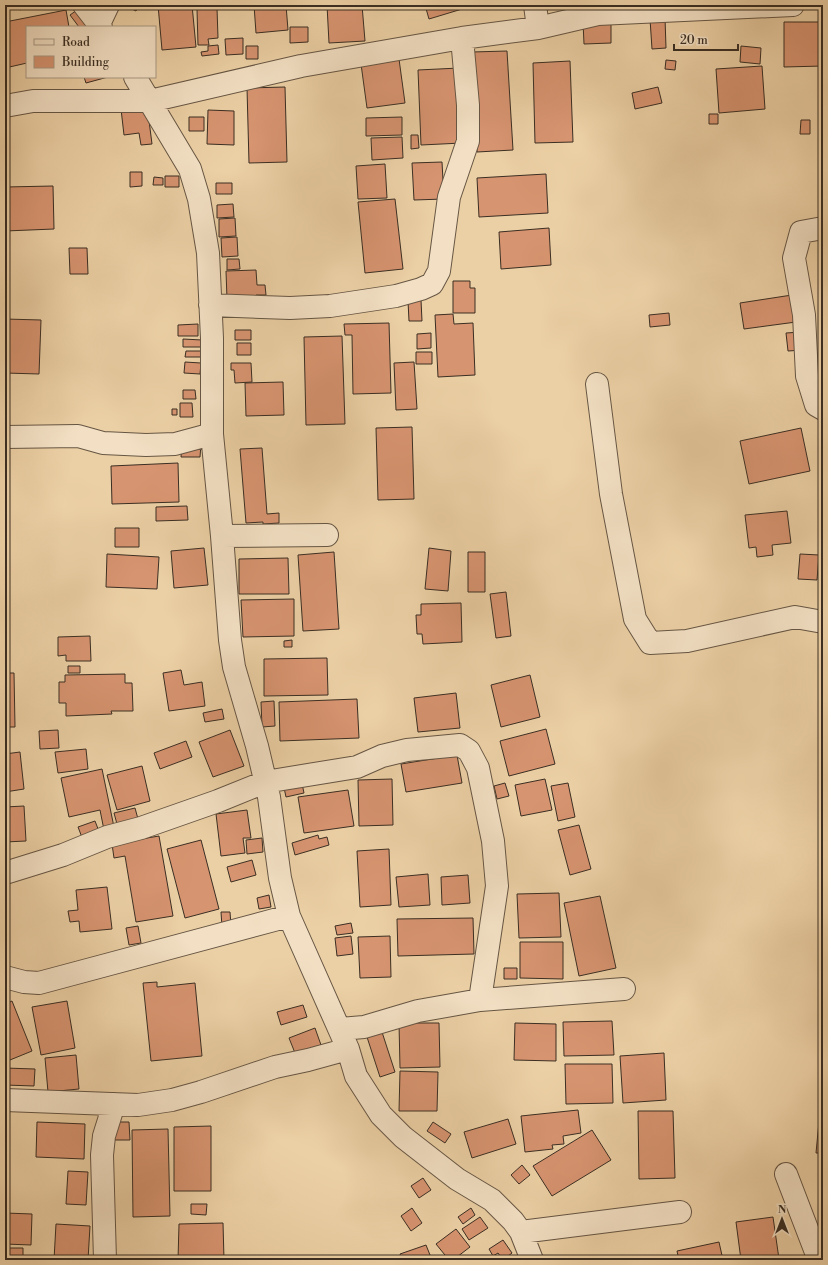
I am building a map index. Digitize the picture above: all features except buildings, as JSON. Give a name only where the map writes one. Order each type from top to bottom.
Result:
[{"type":"street","points":[[84,5],[103,19]]},
{"type":"street","points":[[535,5],[538,28]]},
{"type":"street","points":[[5,106],[33,101],[150,101],[302,66],[462,38],[538,28],[598,14],[793,5]]},
{"type":"street","points":[[210,305],[290,308],[330,306],[396,296],[421,289],[432,284],[439,271],[449,197],[468,141],[468,105],[462,38]]},
{"type":"street","points":[[136,78],[190,168],[200,199],[208,253],[212,338],[212,434],[230,640],[234,667],[253,732],[269,797],[280,878],[289,916],[340,1029],[356,1076],[381,1115],[404,1137],[458,1179],[492,1200],[513,1221],[521,1232],[532,1260]]},
{"type":"street","points":[[823,228],[801,232],[794,258],[804,315],[807,376],[816,405],[823,409]]},
{"type":"street","points":[[597,384],[611,494],[635,619],[650,643],[687,641],[795,617],[823,622]]},
{"type":"street","points":[[5,437],[78,436],[103,443],[146,446],[175,444],[212,434]]},
{"type":"street","points":[[222,536],[327,535]]},
{"type":"street","points":[[5,873],[63,855],[107,837],[140,828],[218,801],[265,782],[357,767],[382,756],[407,750],[460,745],[469,751],[478,768],[493,840],[497,886],[480,1000]]},
{"type":"street","points":[[5,977],[24,982],[39,983],[289,916]]},
{"type":"street","points":[[340,1029],[364,1027],[418,1011],[480,1000],[624,989]]},
{"type":"street","points":[[5,1100],[138,1105],[172,1100],[275,1067],[348,1049]]},
{"type":"street","points":[[105,1260],[102,1155],[104,1136],[114,1104]]},
{"type":"street","points":[[786,1174],[819,1260]]},
{"type":"street","points":[[521,1232],[680,1212]]}]
